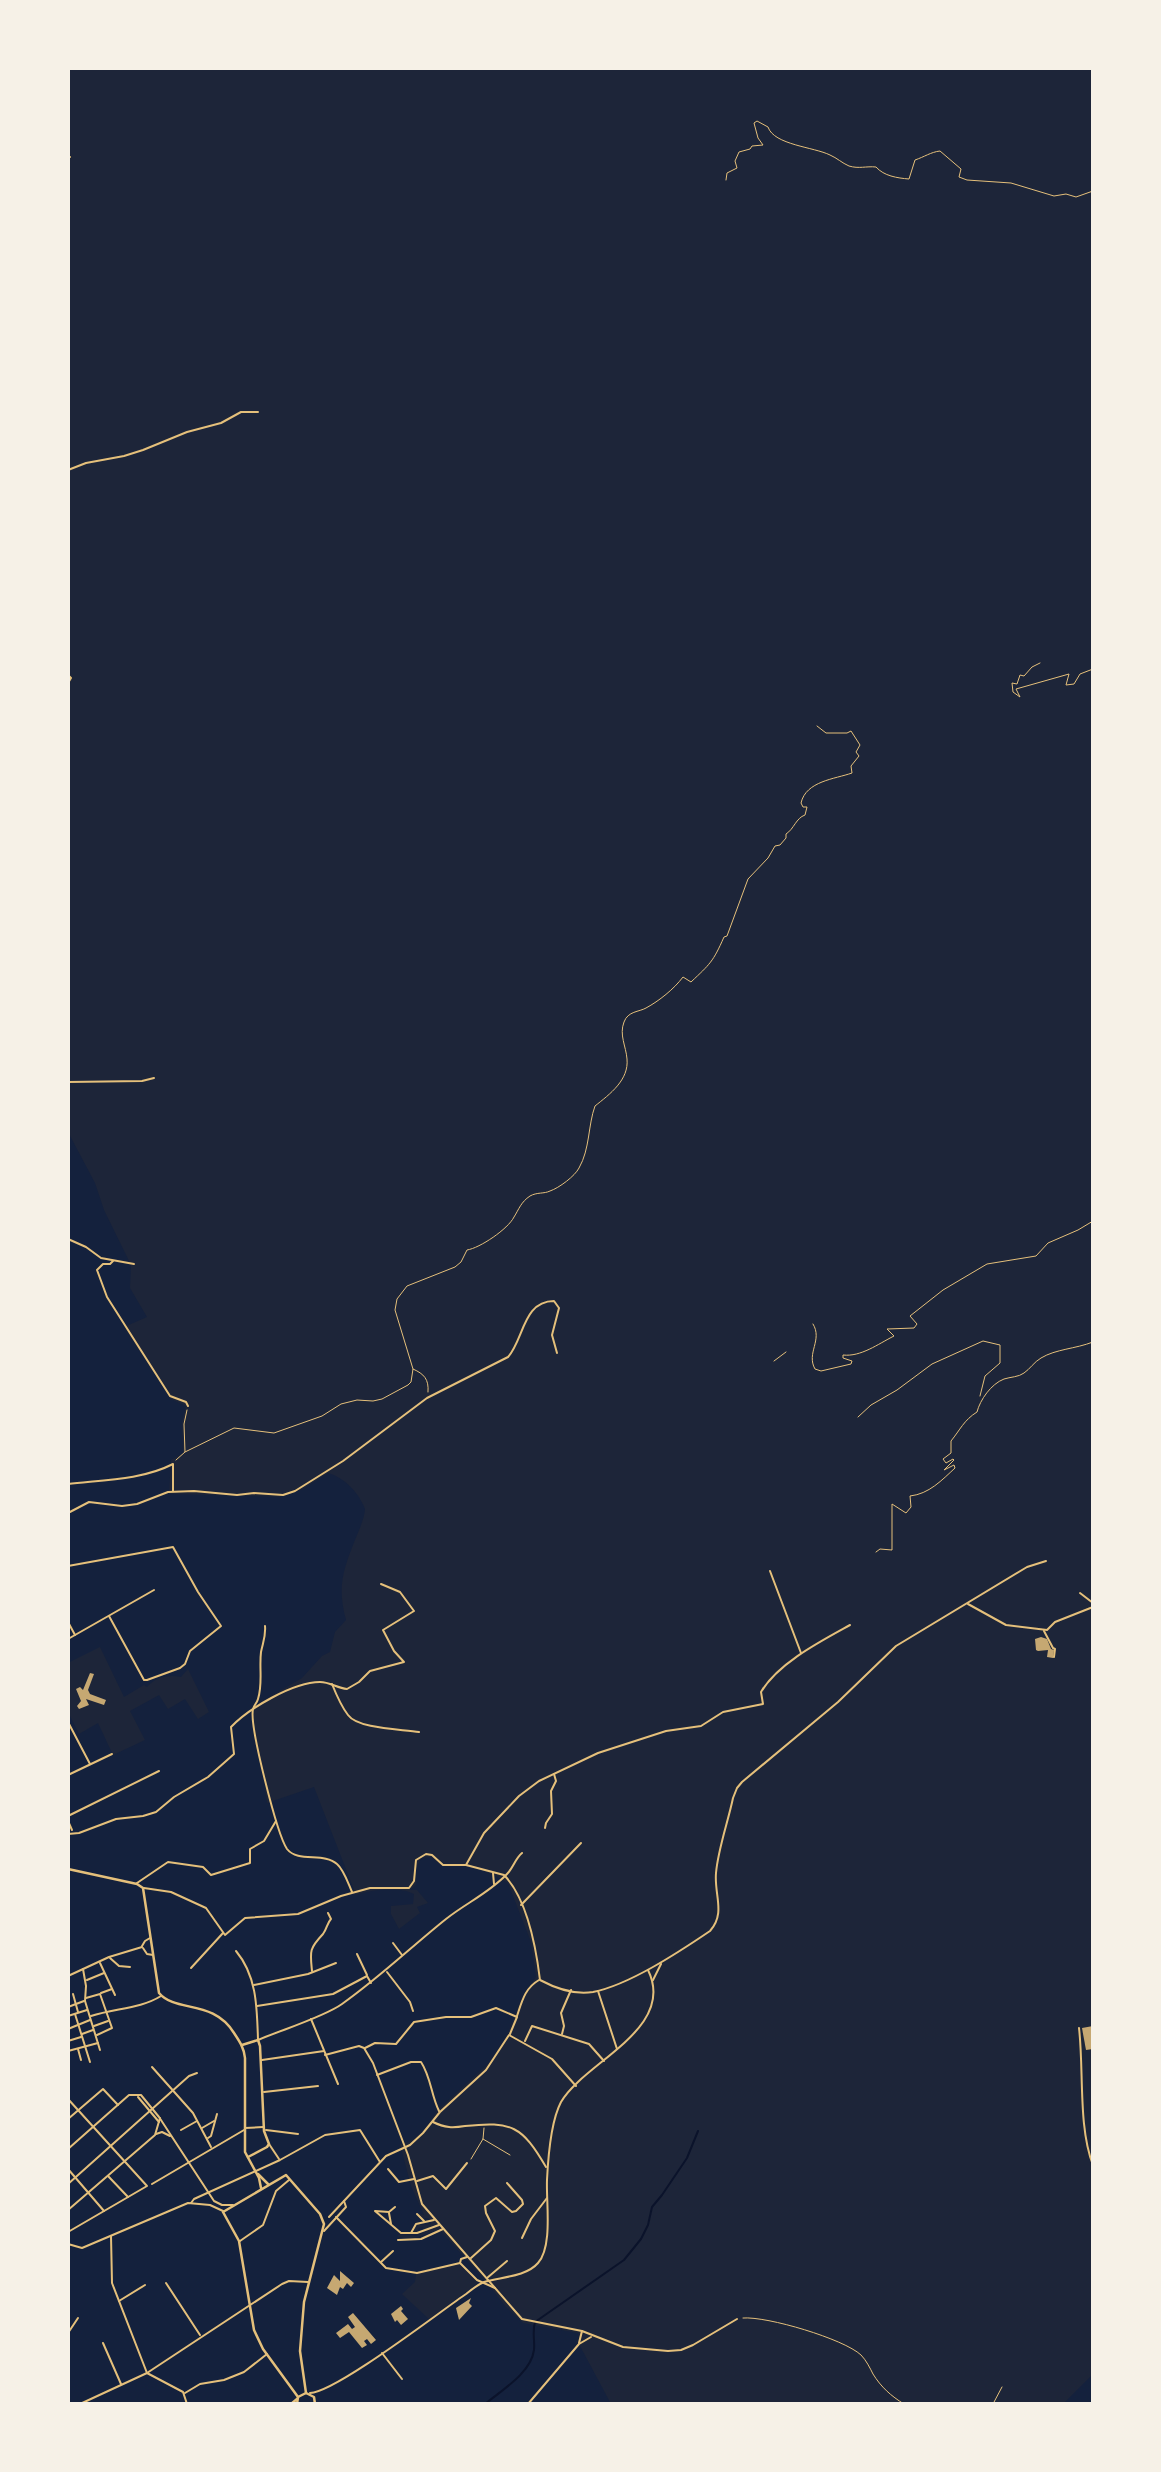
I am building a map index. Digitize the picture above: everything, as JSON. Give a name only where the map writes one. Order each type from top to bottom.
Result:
[{"type":"street","points":[[68,470],[142,450],[187,432],[221,423],[235,414],[258,412]]},
{"type":"street","points":[[68,675],[71,678],[68,683]]},
{"type":"street","points":[[68,1082],[142,1081],[154,1078]]},
{"type":"street","points":[[68,1239],[101,1258],[134,1264]]},
{"type":"street","points":[[113,1261],[97,1269],[107,1297],[170,1396],[186,1402],[188,1406]]},
{"type":"street","points":[[68,1513],[89,1502],[122,1506],[173,1492],[283,1495],[295,1491],[343,1461],[428,1398],[508,1357],[526,1320],[538,1304],[544,1302],[554,1301],[559,1308],[552,1331],[557,1353]]},
{"type":"street","points":[[68,1484],[126,1477],[160,1470],[173,1464],[173,1492]]},
{"type":"street","points":[[68,1566],[173,1548],[221,1626],[190,1651],[185,1664],[180,1668],[148,1681],[144,1680],[110,1616]]},
{"type":"street","points":[[540,1980],[556,1989],[592,1992],[665,1961],[710,1931],[716,1925],[719,1915],[715,1875],[737,1788],[838,1702],[896,1646],[1027,1567],[1046,1561]]},
{"type":"street","points":[[770,1572],[802,1654]]},
{"type":"street","points":[[68,1834],[79,1833],[116,1819],[152,1813],[208,1777],[234,1754],[230,1727],[244,1713],[296,1687],[317,1682],[332,1683],[341,1689],[347,1689],[370,1671],[404,1662],[394,1651],[383,1630],[414,1611],[400,1592],[381,1584]]},
{"type":"street","points":[[68,1639],[154,1590]]},
{"type":"street","points":[[1080,1593],[1093,1603]]},
{"type":"street","points":[[967,1603],[1006,1625],[1044,1630],[1050,1630],[1055,1622],[1093,1607]]},
{"type":"street","points":[[68,1622],[75,1636]]},
{"type":"street","points":[[466,1865],[484,1833],[528,1788],[598,1753],[666,1731],[701,1726],[723,1712],[763,1704],[762,1689],[802,1654],[850,1625]]},
{"type":"street","points":[[265,1626],[258,1700],[253,1709],[256,1740],[268,1799],[290,1852],[335,1862],[341,1868],[352,1893]]},
{"type":"street","points":[[1044,1630],[1055,1649],[1054,1657]]},
{"type":"street","points":[[332,1683],[352,1719],[362,1724],[419,1732]]},
{"type":"street","points":[[68,1721],[90,1765]]},
{"type":"street","points":[[68,1775],[112,1754]]},
{"type":"street","points":[[68,1816],[159,1771]]},
{"type":"street","points":[[545,1828],[545,1823],[552,1814],[551,1794],[556,1780],[554,1774]]},
{"type":"street","points":[[136,1884],[168,1861],[203,1867],[211,1875],[250,1863],[250,1849],[261,1844],[276,1820]]},
{"type":"street","points":[[68,1821],[72,1830]]},
{"type":"street","points":[[521,1906],[581,1843]]},
{"type":"street","points":[[242,2045],[340,2006],[386,1971],[453,1913],[495,1885],[522,1853]]},
{"type":"street","points":[[191,1968],[224,1934],[245,1918],[298,1914],[370,1888],[409,1888],[414,1881],[416,1860],[426,1854],[432,1855],[443,1865],[466,1865],[505,1875],[513,1886],[534,1938],[540,1980]]},
{"type":"street","points":[[68,1869],[136,1884],[143,1888],[171,1892],[206,1908],[224,1934]]},
{"type":"street","points":[[494,1873],[495,1885]]},
{"type":"street","points":[[143,1888],[157,1988],[162,1996],[221,2018],[242,2045],[245,2058],[245,2152],[261,2188]]},
{"type":"street","points":[[312,1972],[311,1950],[331,1919],[328,1913]]},
{"type":"street","points":[[68,1976],[109,1957],[142,1947],[145,1941],[151,1938]]},
{"type":"street","points":[[393,1943],[402,1955]]},
{"type":"street","points":[[142,1947],[147,1954],[153,1955]]},
{"type":"street","points":[[236,1951],[247,1966],[253,1985],[262,2060],[264,2129],[269,2144],[280,2160]]},
{"type":"street","points":[[357,1954],[371,1983]]},
{"type":"street","points":[[109,1957],[120,1966],[130,1967]]},
{"type":"street","points":[[481,2283],[526,2271],[541,2259],[546,2247],[548,2170],[557,2110],[565,2096],[633,2036],[650,2011],[652,1981],[665,1961]]},
{"type":"street","points":[[100,1962],[115,1996]]},
{"type":"street","points":[[253,1985],[337,1964]]},
{"type":"street","points":[[83,1969],[85,2000],[100,2050]]},
{"type":"street","points":[[647,1969],[652,1981]]},
{"type":"street","points":[[386,1971],[414,2011]]},
{"type":"street","points":[[85,1981],[105,1973]]},
{"type":"street","points":[[256,2006],[333,1994],[367,1976]]},
{"type":"street","points":[[329,2217],[386,2156],[405,2148],[423,2133],[440,2112],[485,2070],[509,2035],[523,1995],[531,1984],[540,1980]]},
{"type":"street","points":[[68,2007],[113,1989]]},
{"type":"street","points":[[598,1989],[617,2050]]},
{"type":"street","points":[[561,2035],[564,2025],[561,2013],[571,1990]]},
{"type":"street","points":[[73,1994],[79,2013]]},
{"type":"street","points":[[96,2035],[111,2030],[100,1994]]},
{"type":"street","points":[[69,2028],[106,2011],[135,2007],[162,1996]]},
{"type":"street","points":[[364,2048],[370,2044],[396,2044],[414,2022],[418,2021],[471,2017],[496,2008],[517,2017]]},
{"type":"street","points":[[68,2017],[88,2010]]},
{"type":"street","points":[[75,2014],[90,2063]]},
{"type":"street","points":[[311,2018],[338,2084]]},
{"type":"street","points":[[68,2041],[109,2020]]},
{"type":"street","points":[[524,2042],[532,2026],[589,2044],[604,2061]]},
{"type":"street","points":[[1079,2028],[1088,2154],[1093,2165]]},
{"type":"street","points":[[509,2035],[552,2059],[576,2086]]},
{"type":"street","points":[[68,2051],[98,2043]]},
{"type":"street","points":[[262,2060],[359,2046],[364,2048],[405,2148],[422,2204],[522,2319],[582,2331],[623,2347],[656,2351],[681,2350],[737,2319]]},
{"type":"street","points":[[78,2048],[81,2060]]},
{"type":"street","points":[[377,2075],[411,2062],[421,2062],[440,2112]]},
{"type":"street","points":[[152,2067],[193,2113],[212,2148]]},
{"type":"street","points":[[68,2184],[189,2076],[197,2073]]},
{"type":"street","points":[[263,2092],[318,2086]]},
{"type":"street","points":[[68,2119],[103,2089],[118,2105]]},
{"type":"street","points":[[68,2149],[133,2093],[159,2118],[214,2201],[222,2205],[233,2205]]},
{"type":"street","points":[[68,2099],[147,2186],[68,2232]]},
{"type":"street","points":[[152,2110],[159,2122]]},
{"type":"street","points":[[207,2138],[211,2136],[217,2114]]},
{"type":"street","points":[[155,2135],[159,2118]]},
{"type":"street","points":[[181,2130],[197,2121]]},
{"type":"street","points":[[202,2129],[215,2121]]},
{"type":"street","points":[[432,2121],[450,2128],[502,2124],[513,2127],[533,2144],[548,2170]]},
{"type":"street","points":[[152,2184],[245,2129],[298,2134]]},
{"type":"street","points":[[68,2244],[82,2248],[191,2203],[325,2135],[360,2130],[380,2163]]},
{"type":"street","points":[[68,2210],[155,2135],[164,2133],[172,2137]]},
{"type":"street","points":[[248,2158],[269,2144]]},
{"type":"street","points":[[388,2169],[398,2182],[433,2176],[446,2189],[467,2163]]},
{"type":"street","points":[[68,2169],[105,2211]]},
{"type":"street","points":[[255,2171],[268,2184]]},
{"type":"street","points":[[223,2211],[285,2175],[323,2219],[323,2232],[308,2282],[300,2351],[308,2393],[315,2403],[322,2391]]},
{"type":"street","points":[[108,2176],[128,2198]]},
{"type":"street","points":[[239,2241],[263,2225],[276,2191],[290,2179]]},
{"type":"street","points":[[323,2219],[336,2217],[386,2268],[417,2273],[460,2263],[464,2257],[469,2258],[491,2240],[495,2231],[485,2206],[490,2200],[500,2199],[512,2212],[523,2204],[507,2183]]},
{"type":"street","points":[[522,2238],[532,2217],[547,2198]]},
{"type":"street","points":[[210,2206],[214,2201]]},
{"type":"street","points":[[323,2232],[346,2207],[344,2202]]},
{"type":"street","points":[[191,2203],[223,2211],[239,2241],[254,2330],[267,2354],[298,2398],[297,2404]]},
{"type":"street","points":[[389,2213],[395,2207]]},
{"type":"street","points":[[389,2213],[375,2211],[401,2233],[417,2233],[439,2224]]},
{"type":"street","points":[[389,2213],[391,2225]]},
{"type":"street","points":[[417,2214],[424,2221]]},
{"type":"street","points":[[411,2233],[414,2225],[435,2220]]},
{"type":"street","points":[[398,2240],[421,2239],[443,2229]]},
{"type":"street","points":[[111,2236],[112,2283],[147,2373],[184,2394],[187,2404]]},
{"type":"street","points":[[380,2263],[393,2250]]},
{"type":"street","points":[[291,2404],[308,2393],[322,2391],[382,2353],[481,2283],[506,2261]]},
{"type":"street","points":[[460,2263],[481,2283],[496,2288]]},
{"type":"street","points":[[468,2271],[473,2271],[475,2266]]},
{"type":"street","points":[[473,2277],[475,2272],[480,2270]]},
{"type":"street","points":[[80,2404],[147,2373],[286,2282],[308,2282]]},
{"type":"street","points":[[166,2283],[201,2336]]},
{"type":"street","points":[[119,2301],[145,2285]]},
{"type":"street","points":[[68,2333],[78,2318]]},
{"type":"street","points":[[579,2344],[582,2331]]},
{"type":"street","points":[[528,2404],[579,2344],[592,2336]]},
{"type":"street","points":[[103,2343],[121,2385]]},
{"type":"street","points":[[382,2353],[402,2379]]},
{"type":"street","points":[[184,2394],[200,2384],[224,2380],[244,2372],[267,2354]]},
{"type":"path","points":[[726,180],[727,173],[737,167],[735,161],[739,152],[752,146],[763,145],[758,138],[754,122],[757,121],[768,127],[770,133],[777,138],[791,142],[799,148],[830,155],[862,169],[876,167],[880,172],[900,178],[909,179],[915,160],[928,156],[931,152],[940,151],[961,169],[959,177],[967,180],[1011,183],[1054,196],[1066,194],[1076,197],[1093,191]]},
{"type":"path","points":[[1040,663],[1024,676],[1020,675],[1017,684],[1012,683],[1013,692],[1020,697],[1016,689],[1069,674],[1066,685],[1074,684],[1080,674],[1093,669]]},
{"type":"path","points":[[173,1464],[185,1452],[234,1428],[274,1433],[322,1416],[341,1404],[382,1399],[411,1382],[413,1369],[395,1310],[401,1292],[407,1286],[455,1267],[467,1250],[485,1244],[508,1225],[514,1219],[519,1206],[532,1195],[549,1192],[581,1166],[591,1134],[595,1105],[611,1094],[626,1072],[627,1059],[622,1042],[625,1019],[661,998],[678,985],[683,977],[691,982],[705,970],[727,936],[748,879],[768,858],[775,846],[786,838],[786,834],[798,819],[805,815],[807,807],[801,803],[805,793],[821,781],[852,773],[851,766],[859,756],[856,752],[860,746],[851,731],[826,733],[817,726]]},
{"type":"path","points":[[813,1324],[817,1338],[811,1355],[815,1369],[821,1371],[851,1364],[852,1361],[843,1358],[843,1355],[857,1355],[894,1336],[887,1329],[913,1328],[917,1324],[910,1316],[943,1290],[988,1265],[1036,1256],[1048,1243],[1093,1221]]},
{"type":"path","points":[[858,1417],[871,1405],[932,1364],[983,1341],[1001,1347],[1000,1363],[985,1376],[979,1396],[982,1398]]},
{"type":"path","points":[[876,1552],[880,1549],[892,1550],[892,1504],[906,1513],[911,1507],[911,1496],[933,1488],[955,1468],[954,1465],[944,1470],[954,1460],[946,1462],[943,1459],[951,1452],[951,1439],[961,1430],[966,1418],[977,1412],[982,1398],[1001,1380],[1024,1374],[1040,1358],[1058,1350],[1070,1350],[1093,1342]]},
{"type":"path","points":[[774,1361],[786,1352]]},
{"type":"path","points":[[413,1369],[425,1376],[428,1398]]},
{"type":"path","points":[[185,1452],[184,1424],[188,1406]]},
{"type":"path","points":[[467,2163],[483,2138],[483,2125]]},
{"type":"path","points":[[483,2138],[510,2155]]},
{"type":"path","points":[[737,2319],[746,2317],[775,2322],[815,2333],[850,2349],[862,2356],[886,2391],[904,2404]]},
{"type":"path","points":[[993,2404],[1002,2387]]},
{"type":"shaded area","points":[[68,68],[1093,68],[1093,2374],[1063,2404],[611,2404],[580,2346],[578,2333],[523,2323],[439,2229],[412,2238],[397,2236],[416,2236],[436,2227],[434,2225],[424,2230],[423,2227],[419,2228],[417,2232],[412,2231],[419,2223],[421,2225],[431,2222],[419,2214],[424,2215],[411,2186],[400,2144],[409,2142],[422,2133],[437,2111],[490,2062],[508,2033],[522,1997],[536,1977],[531,1942],[508,1883],[479,1869],[446,1866],[431,1857],[421,1858],[416,1869],[416,1885],[410,1890],[417,1890],[428,1903],[417,1907],[420,1913],[399,1929],[391,1914],[391,1906],[413,1904],[414,1894],[386,1889],[356,1895],[314,1787],[267,1803],[254,1735],[256,1705],[302,1678],[322,1656],[330,1652],[335,1632],[346,1620],[342,1598],[343,1579],[365,1509],[351,1487],[328,1473],[303,1489],[280,1497],[169,1494],[171,1460],[183,1453],[182,1422],[186,1406],[171,1399],[124,1327],[147,1317],[130,1288],[131,1265],[104,1210],[95,1183],[68,1132]]},
{"type":"shaded area","points":[[100,1647],[124,1697],[158,1679],[167,1676],[181,1677],[188,1669],[209,1712],[198,1719],[185,1699],[168,1709],[159,1695],[130,1711],[145,1740],[113,1755],[98,1723],[79,1734],[68,1712],[68,1663]]},
{"type":"shaded area","points":[[459,2264],[478,2283],[429,2319],[402,2294],[415,2282],[416,2274]]},
{"type":"building","points":[[1035,1639],[1047,1639],[1054,1650],[1053,1658],[1047,1657],[1048,1650],[1036,1650]]},
{"type":"building","points":[[90,1673],[94,1674],[88,1690],[90,1694],[106,1700],[104,1705],[86,1699],[89,1705],[79,1709],[77,1706],[81,1701],[76,1689],[80,1687],[83,1690]]},
{"type":"building","points":[[1093,2026],[1093,2049],[1086,2050],[1082,2028]]},
{"type":"building","points":[[340,2271],[354,2283],[351,2287],[347,2283],[343,2289],[340,2287],[337,2295],[327,2288],[334,2275],[340,2281]]},
{"type":"building","points":[[471,2298],[469,2303],[472,2306],[459,2320],[456,2308]]},
{"type":"building","points":[[401,2306],[401,2311],[408,2319],[401,2325],[397,2320],[395,2322],[391,2314]]},
{"type":"building","points":[[353,2313],[376,2340],[371,2344],[367,2339],[364,2341],[367,2345],[362,2348],[349,2332],[340,2338],[336,2333],[348,2324],[352,2329],[355,2327],[348,2317]]},
{"type":"waterway","points":[[485,2404],[522,2374],[532,2358],[535,2322],[624,2260],[641,2239],[652,2207],[687,2158],[698,2131]]}]
